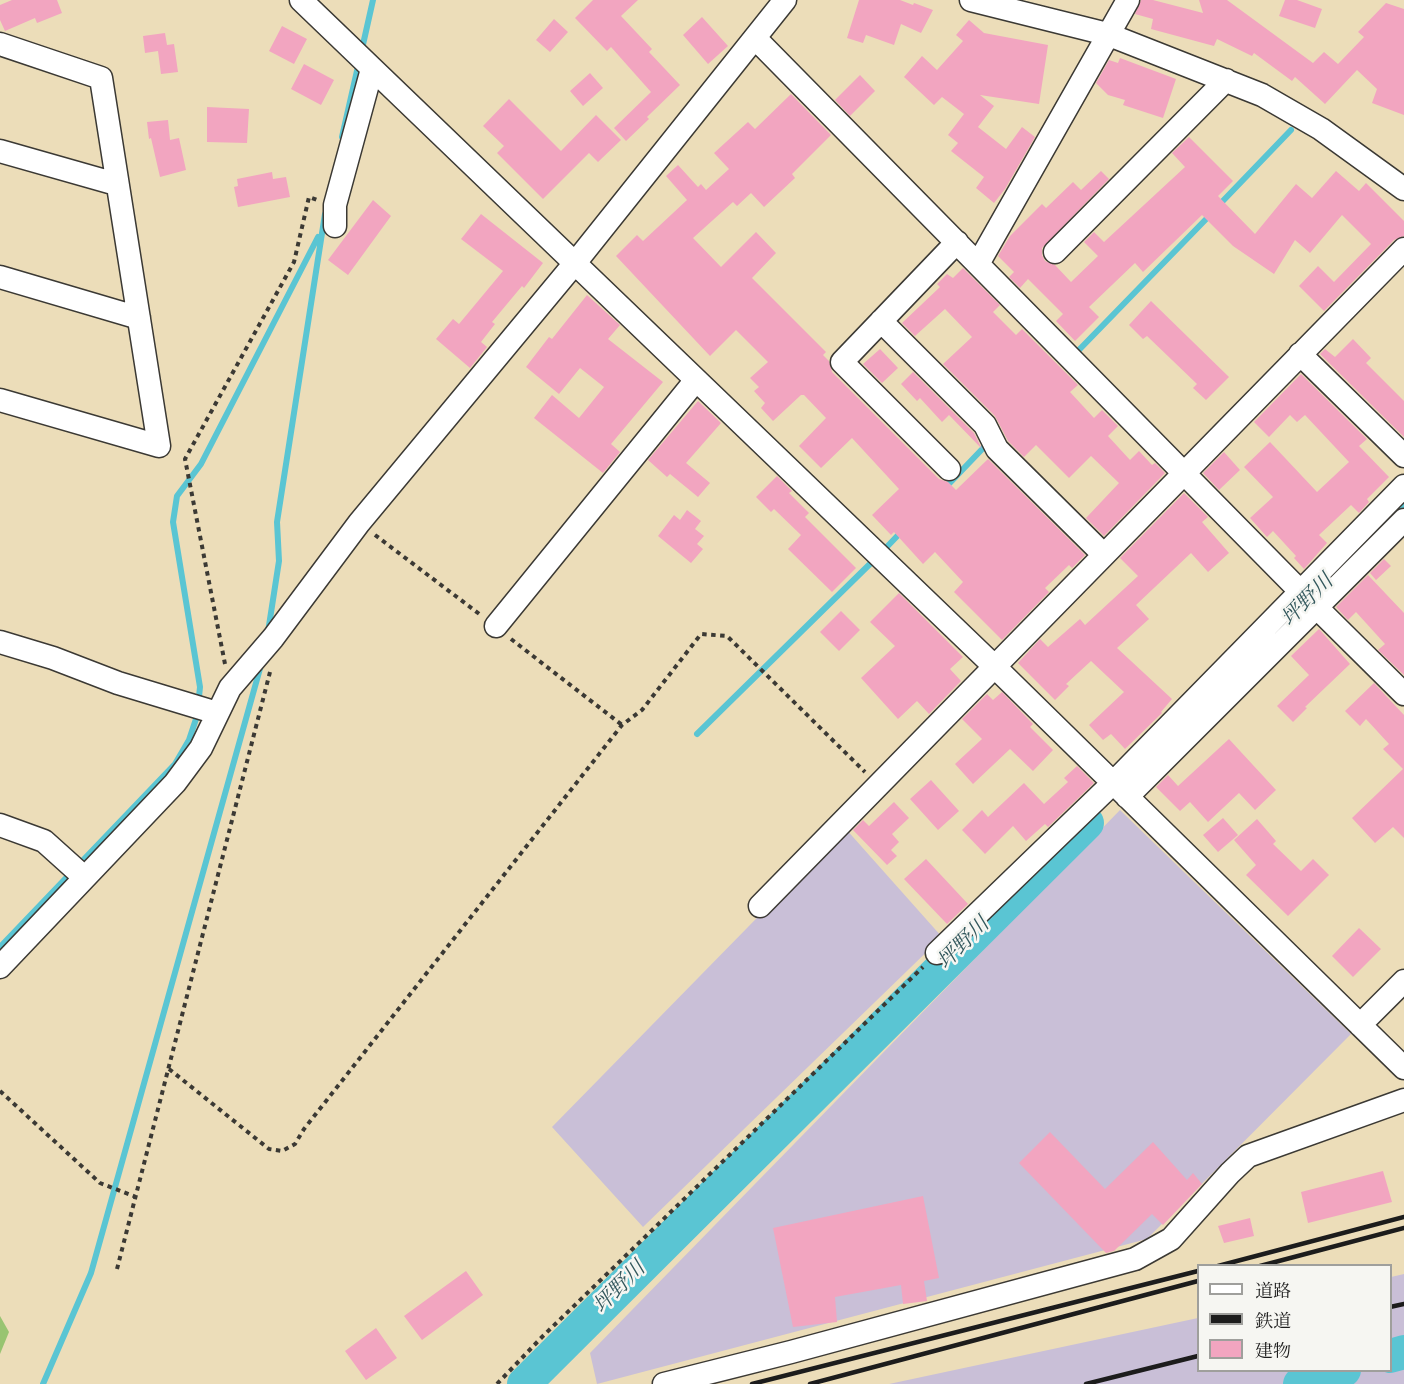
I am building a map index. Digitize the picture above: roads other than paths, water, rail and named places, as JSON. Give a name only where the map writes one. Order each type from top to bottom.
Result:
[{"type":"street","points":[[301,0],[994,667],[1404,1068]]},
{"type":"street","points":[[0,967],[176,783],[201,748],[230,688],[273,638],[358,523],[575,263],[785,0]]},
{"type":"street","points":[[971,0],[1107,34],[1262,95],[1322,129],[1403,186]]},
{"type":"street","points":[[978,264],[1128,0]]},
{"type":"street","points":[[755,38],[1404,694]]},
{"type":"street","points":[[0,44],[101,78],[159,446],[0,400]]},
{"type":"street","points":[[335,216],[369,66]]},
{"type":"street","points":[[1055,252],[1226,80]]},
{"type":"street","points":[[0,151],[116,184]]},
{"type":"street","points":[[949,469],[842,362],[957,242]]},
{"type":"street","points":[[760,906],[1404,249]]},
{"type":"street","points":[[0,277],[139,318]]},
{"type":"street","points":[[881,321],[985,425],[997,449],[1104,555]]},
{"type":"street","points":[[1300,354],[1404,456]]},
{"type":"street","points":[[496,626],[696,381]]},
{"type":"street","points":[[1120,790],[1300,591],[1404,486]]},
{"type":"street","points":[[937,953],[1120,790],[1317,608],[1404,520]]},
{"type":"street","points":[[0,642],[53,658],[118,684],[217,713]]},
{"type":"street","points":[[0,825],[44,841],[84,877]]},
{"type":"street","points":[[1360,1025],[1404,981]]},
{"type":"street","points":[[664,1384],[1135,1259],[1171,1239],[1248,1156],[1404,1100]]},
{"type":"waterway","points":[[362,49],[373,0]]},
{"type":"waterway","points":[[342,137],[359,62]]},
{"type":"waterway","points":[[1219,205],[1291,130]]},
{"type":"waterway","points":[[1075,354],[1212,213]]},
{"type":"waterway","points":[[268,632],[279,561],[277,522],[325,214]]},
{"type":"waterway","points":[[0,947],[175,764],[189,740],[197,716],[200,687],[173,522],[177,496],[201,464],[318,237]]},
{"type":"waterway","points":[[945,488],[988,443]]},
{"type":"waterway","name":"坪野川","points":[[1364,545],[1404,505]]},
{"type":"waterway","points":[[882,552],[902,531]]},
{"type":"waterway","points":[[697,734],[875,559]]},
{"type":"waterway","points":[[43,1384],[91,1273],[261,665]]},
{"type":"waterway","name":"坪野川","points":[[524,1384],[1087,823]]},
{"type":"waterway","points":[[1392,1355],[1404,1352]]},
{"type":"waterway","points":[[1300,1384],[1338,1372]]},
{"type":"railway","points":[[1226,1264],[1404,1217]]},
{"type":"railway","points":[[1268,1264],[1404,1228]]},
{"type":"railway","points":[[752,1384],[1197,1271]]},
{"type":"railway","points":[[810,1384],[1197,1281]]},
{"type":"railway","points":[[1392,1307],[1404,1304]]},
{"type":"railway","points":[[1086,1384],[1197,1356]]}]
